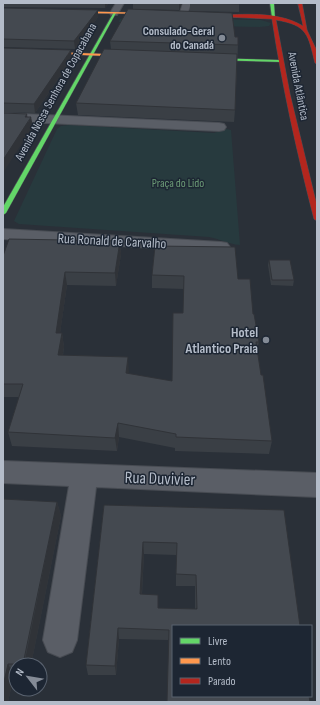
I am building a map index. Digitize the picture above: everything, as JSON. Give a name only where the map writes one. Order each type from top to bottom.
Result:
[{"type":"main road","name":"Avenida Atlântica","points":[[272,3],[276,32],[284,61],[294,127],[317,219]]},
{"type":"main road","name":"Avenida Atlântica","points":[[300,3],[306,32],[316,59]]},
{"type":"main road","points":[[235,17],[257,12],[263,8]]},
{"type":"main road","points":[[58,12],[274,18],[293,22],[302,26],[306,32]]},
{"type":"main road","name":"Avenida Nossa Senhora de Copacabana","points":[[3,213],[90,55],[111,26],[114,13]]},
{"type":"main road","points":[[94,26],[111,26]]},
{"type":"main road","points":[[263,30],[276,32]]},
{"type":"main road","points":[[3,51],[140,56]]},
{"type":"main road","points":[[304,58],[316,59]]},
{"type":"main road","points":[[201,59],[284,61]]},
{"type":"street","name":"Avenida Nossa Senhora de Copacabana","points":[[114,13],[120,3]]},
{"type":"street","points":[[175,15],[187,3]]},
{"type":"street","points":[[3,117],[219,128]]},
{"type":"street","name":"Rua Ronald de Carvalho","points":[[3,234],[221,247]]},
{"type":"street","name":"Rua Duvivier","points":[[3,472],[317,485]]},
{"type":"street","points":[[60,640],[84,476]]},
{"type":"green space","points":[[128,17],[261,20],[271,23],[269,26],[260,27],[125,24],[119,22],[120,19]]},
{"type":"green space","name":"Praça do Lido","points":[[69,125],[214,133],[226,129],[231,130],[240,245],[231,244],[209,237],[19,224],[14,221],[57,129],[61,126]]},
{"type":"building","points":[[190,3],[239,3],[239,4]]},
{"type":"building","points":[[3,8],[98,10],[74,41],[3,39]]},
{"type":"building","points":[[128,9],[232,13],[235,37],[238,37],[238,45],[110,41]]},
{"type":"building","points":[[3,48],[71,50],[34,104],[3,103]]},
{"type":"building","points":[[104,49],[237,54],[235,110],[76,103]]},
{"type":"building","points":[[3,113],[27,114],[25,117],[31,117],[3,160]]},
{"type":"building","points":[[9,239],[120,241],[115,273],[65,272],[56,333],[62,333],[58,355],[128,357],[126,373],[172,381],[173,313],[183,313],[184,276],[152,275],[155,246],[235,247],[238,279],[250,279],[253,314],[259,342],[256,342],[261,375],[263,375],[272,441],[176,437],[176,434],[118,423],[115,438],[8,432],[23,384],[3,384],[3,256]]},
{"type":"building","points":[[269,260],[290,260],[294,280],[272,280]]},
{"type":"building","points":[[3,499],[57,502],[24,657],[8,657],[3,686]]},
{"type":"building","points":[[104,505],[284,510],[300,625],[172,625],[172,697],[309,697],[310,702],[167,702],[169,630],[118,628],[115,666],[86,665]],"holes":[[[143,542],[177,543],[176,574],[196,575],[197,609],[158,608],[158,595],[140,594]]]},
{"type":"traffic: fast","points":[[272,3],[274,18]]},
{"type":"traffic: fast","points":[[3,213],[114,13]]},
{"type":"traffic: fast","points":[[208,59],[280,61]]},
{"type":"traffic: slow","points":[[69,12],[156,14]]},
{"type":"traffic: slow","points":[[3,51],[132,56]]},
{"type":"traffic: jam","points":[[300,3],[306,32]]},
{"type":"traffic: jam","points":[[203,16],[256,16],[296,23],[307,31],[317,63]]},
{"type":"traffic: jam","points":[[274,18],[293,119],[317,219]]},
{"type":"place","name":"Consulado-Geral do Canadá","points":[[222,38]]},
{"type":"place","name":"Hotel Atlantico Praia","points":[[266,340]]}]
